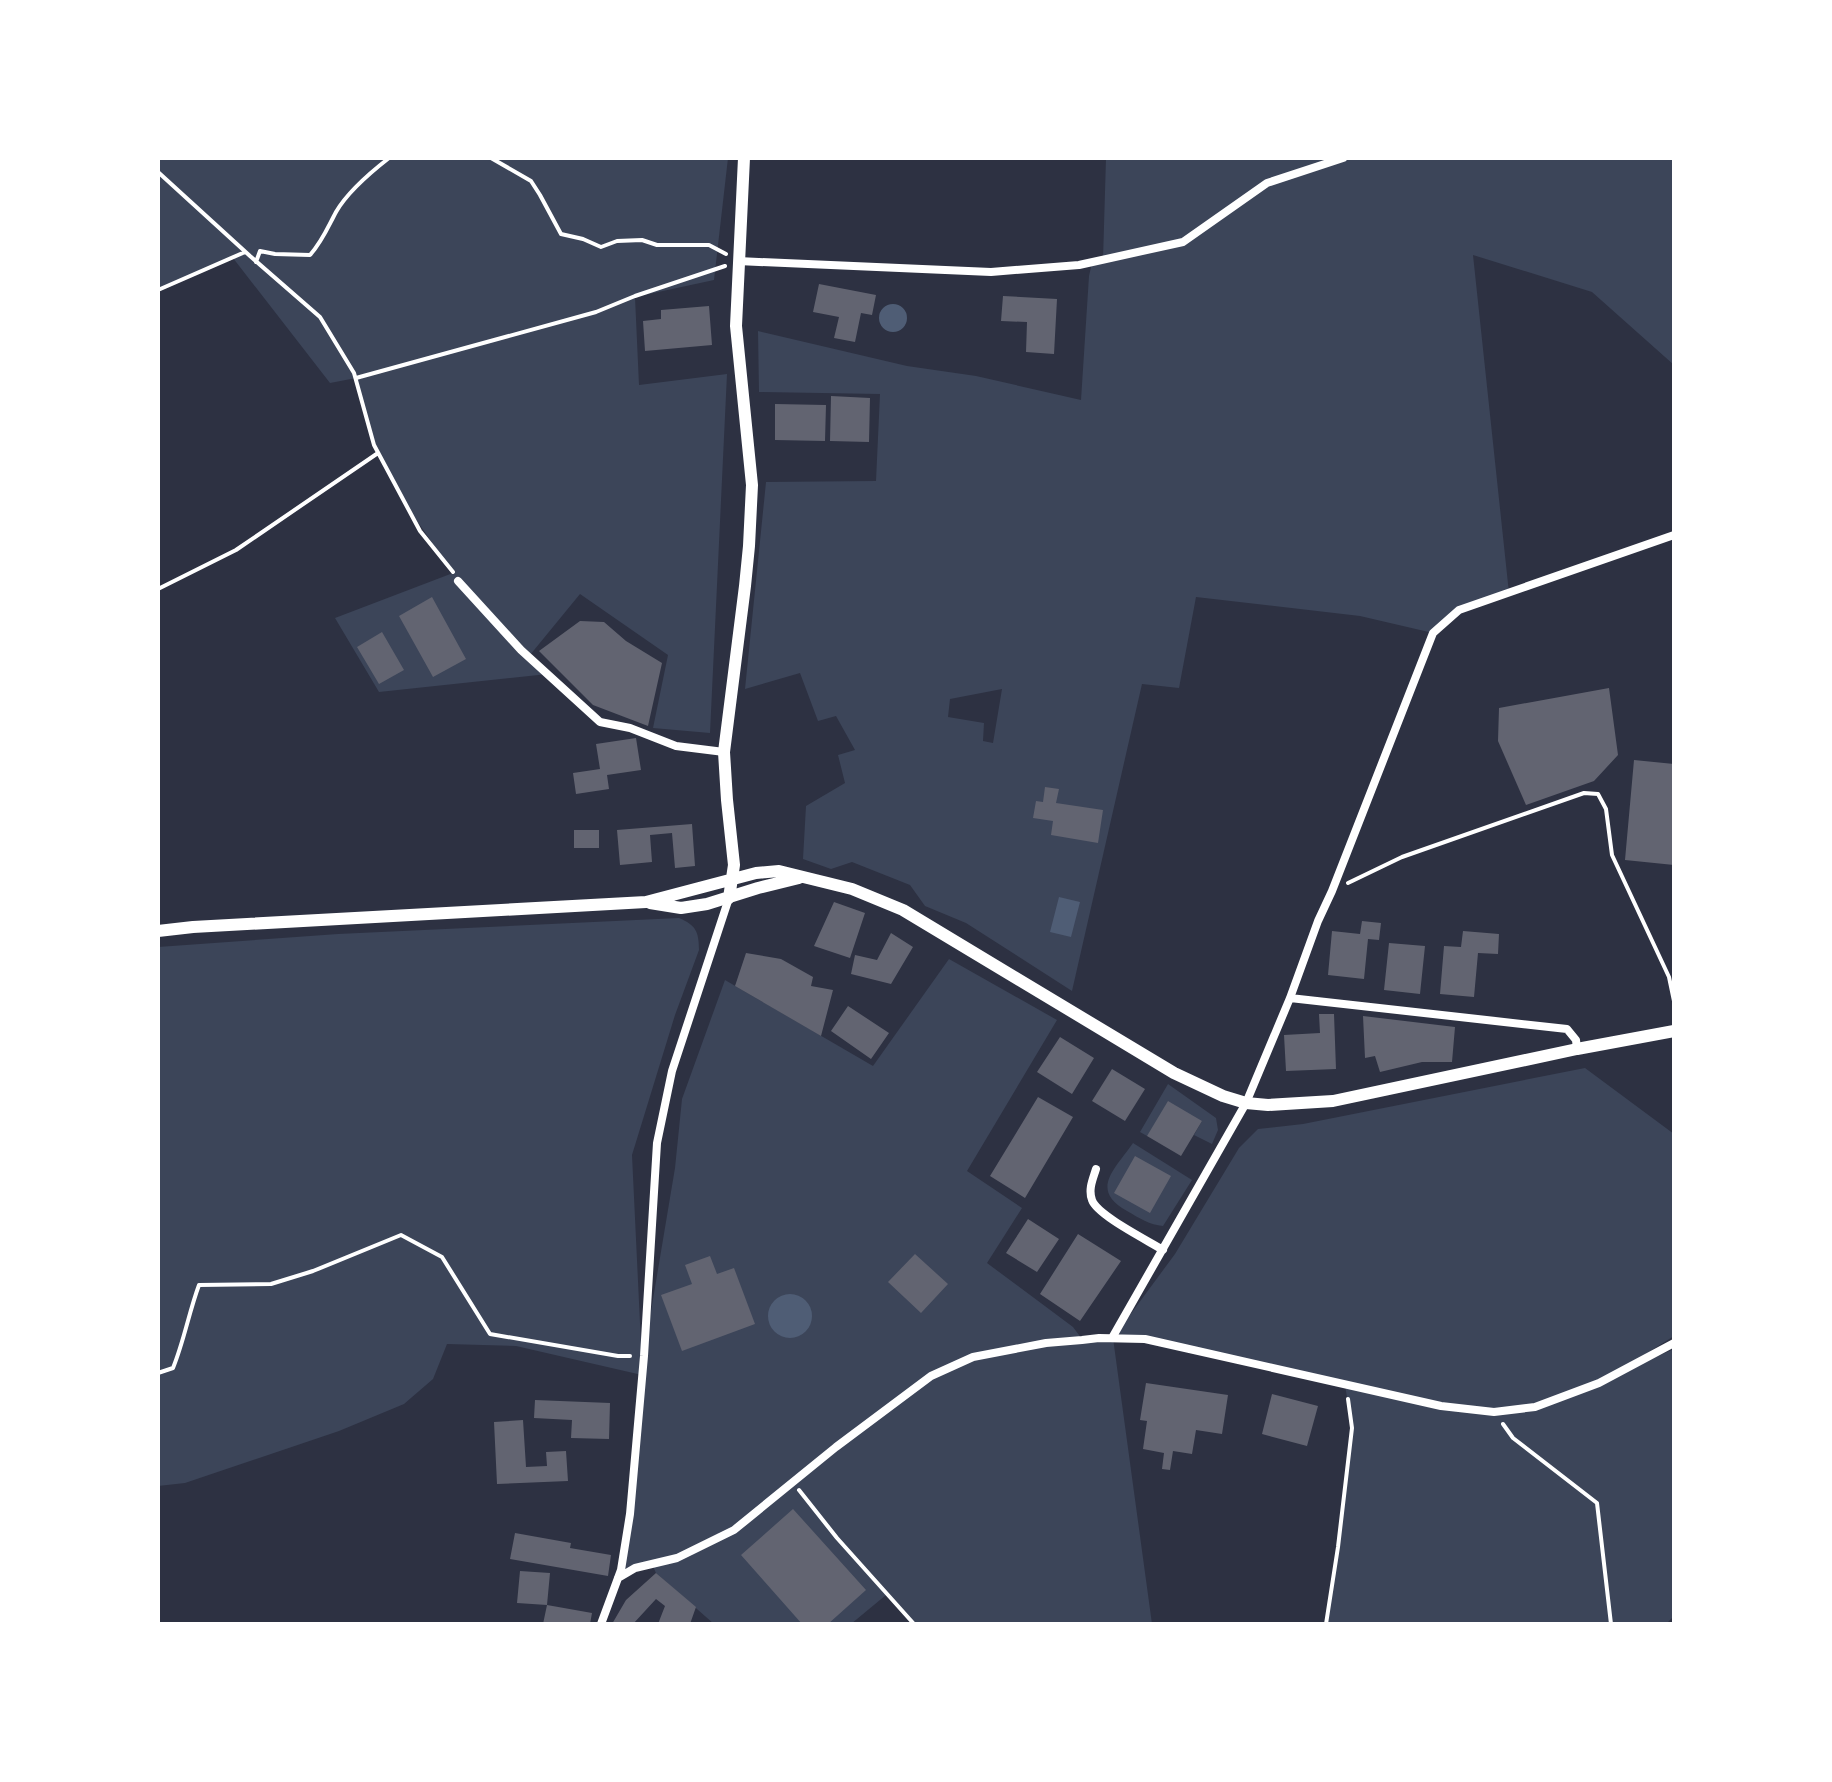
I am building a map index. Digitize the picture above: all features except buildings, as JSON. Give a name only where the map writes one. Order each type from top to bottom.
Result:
[{"type":"street","points":[[601,1624],[621,1570],[630,1514],[644,1356],[657,1143],[672,1071],[729,898],[734,865],[724,752],[745,586],[752,485],[736,326],[744,158]]},
{"type":"street","points":[[738,261],[991,272],[1079,265],[1183,242],[1267,183],[1343,158]]},
{"type":"street","points":[[1112,1338],[1246,1103],[1433,633],[1459,610],[1674,535]]},
{"type":"street","points":[[458,581],[521,650],[600,722],[630,728],[676,746],[724,752]]},
{"type":"street","points":[[158,931],[646,902],[767,871],[779,871],[852,889],[903,910],[1174,1073],[1246,1103],[1289,1105],[1333,1101],[1674,1031]]},
{"type":"street","points":[[646,902],[681,908],[707,904],[802,877]]},
{"type":"street","points":[[1290,998],[1567,1029],[1576,1040],[1577,1049]]},
{"type":"street","points":[[1096,1169],[1090,1188],[1092,1201],[1100,1212],[1163,1250]]},
{"type":"street","points":[[618,1578],[635,1568],[677,1558],[734,1530],[836,1447],[931,1376],[973,1357],[1046,1343],[1145,1339],[1441,1406],[1494,1412],[1535,1407],[1561,1398],[1599,1383],[1674,1343]]},
{"type":"path","points":[[256,262],[260,251],[310,255],[326,233],[337,209],[354,188],[389,158]]},
{"type":"path","points":[[491,158],[531,181],[561,234],[601,247],[617,241],[642,240],[657,245],[709,245],[738,261]]},
{"type":"path","points":[[158,172],[320,317],[356,378],[378,453],[420,531],[458,581]]},
{"type":"path","points":[[158,290],[245,252]]},
{"type":"path","points":[[356,378],[596,312],[738,261]]},
{"type":"path","points":[[158,589],[236,550],[378,453]]},
{"type":"path","points":[[1332,891],[1402,857],[1584,793],[1598,794],[1606,809],[1612,855],[1669,977],[1674,1001]]},
{"type":"path","points":[[158,1373],[173,1368],[199,1285],[271,1284],[313,1271],[401,1235],[442,1257],[490,1334],[618,1356],[644,1356]]},
{"type":"path","points":[[1326,1624],[1352,1428],[1345,1385]]},
{"type":"path","points":[[1494,1412],[1513,1438],[1597,1503],[1611,1624]]},
{"type":"path","points":[[793,1482],[837,1538],[914,1624]]},
{"type":"shaded area","points":[[158,158],[728,158],[714,280],[635,297],[639,385],[727,374],[710,733],[653,728],[668,655],[580,594],[530,655],[548,674],[379,692],[335,618],[453,573],[402,499],[378,453],[356,378],[330,383],[233,258],[158,290]]},
{"type":"shaded area","points":[[1106,158],[1674,158],[1674,365],[1592,292],[1473,255],[1509,593],[1459,610],[1433,633],[1360,616],[1196,597],[1179,688],[1142,684],[1072,991],[966,923],[925,906],[910,885],[852,862],[831,869],[803,859],[806,806],[845,783],[838,755],[855,750],[836,716],[818,721],[800,673],[745,689],[766,482],[876,481],[880,394],[759,392],[758,331],[907,366],[976,376],[1081,400],[1089,276],[1092,263],[1103,260]],"holes":[[[1002,689],[993,743],[983,741],[984,723],[948,717],[950,699]]]},
{"type":"shaded area","points":[[893,304],[903,308],[907,318],[903,328],[893,332],[883,328],[879,318],[883,308]]},
{"type":"shaded area","points":[[1059,897],[1080,902],[1071,937],[1050,932]]},
{"type":"shaded area","points":[[679,918],[695,930],[699,950],[675,1015],[632,1155],[642,1365],[675,1168],[682,1099],[725,980],[873,1066],[949,959],[1057,1020],[967,1171],[1022,1208],[987,1263],[1073,1327],[1082,1339],[1113,1338],[1152,1624],[914,1624],[886,1595],[851,1624],[714,1624],[656,1573],[652,1564],[621,1570],[642,1375],[516,1346],[447,1344],[433,1379],[404,1404],[339,1431],[185,1483],[158,1486],[158,947],[338,934]]},
{"type":"shaded area","points":[[1585,1068],[1674,1134],[1674,1336],[1606,1379],[1674,1349],[1674,1616],[1666,1624],[1326,1624],[1352,1428],[1345,1385],[1145,1339],[1113,1338],[1175,1254],[1239,1148],[1258,1129],[1303,1124]]},
{"type":"shaded area","points":[[1168,1084],[1216,1118],[1218,1130],[1212,1144],[1194,1135],[1202,1121],[1147,1136],[1140,1132]]},
{"type":"shaded area","points":[[1133,1143],[1192,1180],[1163,1226],[1136,1216],[1109,1195],[1107,1187],[1113,1170]]},
{"type":"shaded area","points":[[790,1294],[805,1301],[812,1316],[805,1331],[790,1338],[775,1331],[768,1316],[775,1301]]}]
